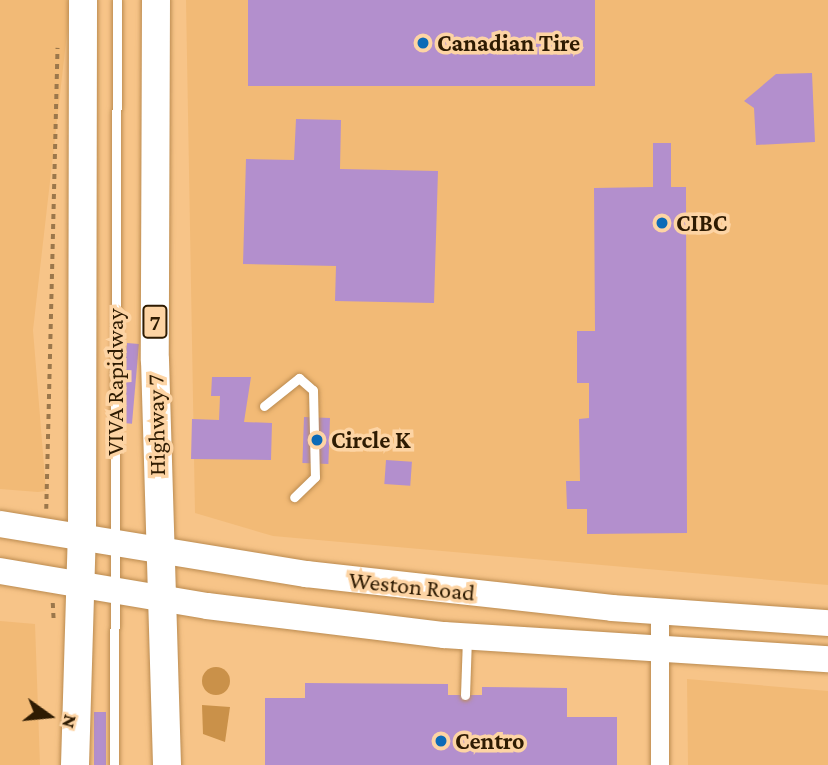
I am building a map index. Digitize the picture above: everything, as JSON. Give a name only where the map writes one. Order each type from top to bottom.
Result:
[{"type":"main road","points":[[75,765],[82,533],[83,0]]},
{"type":"main road","name":"Highway 7","points":[[156,0],[159,548],[163,599],[167,765]]},
{"type":"main road","name":"Weston Road","points":[[0,524],[82,533],[306,574],[660,611],[828,622]]},
{"type":"main road","name":"Weston Road","points":[[0,571],[163,599],[467,637],[660,653],[828,659]]},
{"type":"street","points":[[660,611],[660,765]]},
{"type":"lane","name":"VIVA Rapidway","points":[[114,765],[117,0]]},
{"type":"lane","points":[[264,406],[299,379],[313,390],[315,477],[294,497]]},
{"type":"lane","points":[[465,695],[467,637]]},
{"type":"path","points":[[44,459],[58,42]]},
{"type":"shaded area","points":[[0,0],[67,0],[70,7],[33,330],[46,491],[38,492],[0,489]]},
{"type":"shaded area","points":[[186,0],[828,0],[828,585],[273,536],[195,513]]},
{"type":"shaded area","points":[[0,621],[35,624],[40,765],[0,765]]},
{"type":"shaded area","points":[[216,667],[226,671],[230,681],[226,691],[216,695],[206,691],[202,681],[206,671]]},
{"type":"shaded area","points":[[687,679],[828,691],[828,765],[688,765]]},
{"type":"shaded area","points":[[202,705],[230,707],[225,742],[203,734]]},
{"type":"building","name":"Canadian Tire","points":[[248,0],[595,0],[595,86],[248,86]]},
{"type":"building","points":[[812,73],[815,142],[756,145],[754,108],[744,101],[776,74]]},
{"type":"building","points":[[296,119],[341,120],[340,169],[438,171],[434,303],[335,301],[336,266],[243,264],[246,159],[294,160]]},
{"type":"building","points":[[653,143],[671,143],[671,187],[686,187],[687,533],[587,534],[587,509],[567,509],[566,481],[580,481],[579,419],[589,418],[589,383],[577,383],[577,331],[595,331],[594,188],[653,187]]},
{"type":"building","points":[[127,343],[139,344],[132,424],[120,423]]},
{"type":"building","points":[[212,377],[251,377],[244,422],[272,423],[271,460],[191,459],[192,419],[219,420],[220,396],[211,396]]},
{"type":"building","name":"Circle K","points":[[304,417],[330,418],[328,464],[302,463]]},
{"type":"building","points":[[386,460],[412,462],[410,486],[384,484]]},
{"type":"building","name":"Centro","points":[[305,683],[448,684],[448,695],[482,695],[482,687],[567,688],[567,717],[617,717],[617,765],[265,765],[265,698],[305,698]]},
{"type":"building","points":[[94,712],[106,712],[106,765],[94,765]]},
{"type":"place","name":"Canadian Tire","points":[[423,43]]},
{"type":"place","name":"CIBC","points":[[662,223]]},
{"type":"place","name":"Circle K","points":[[317,440]]},
{"type":"place","name":"Centro","points":[[441,741]]}]
